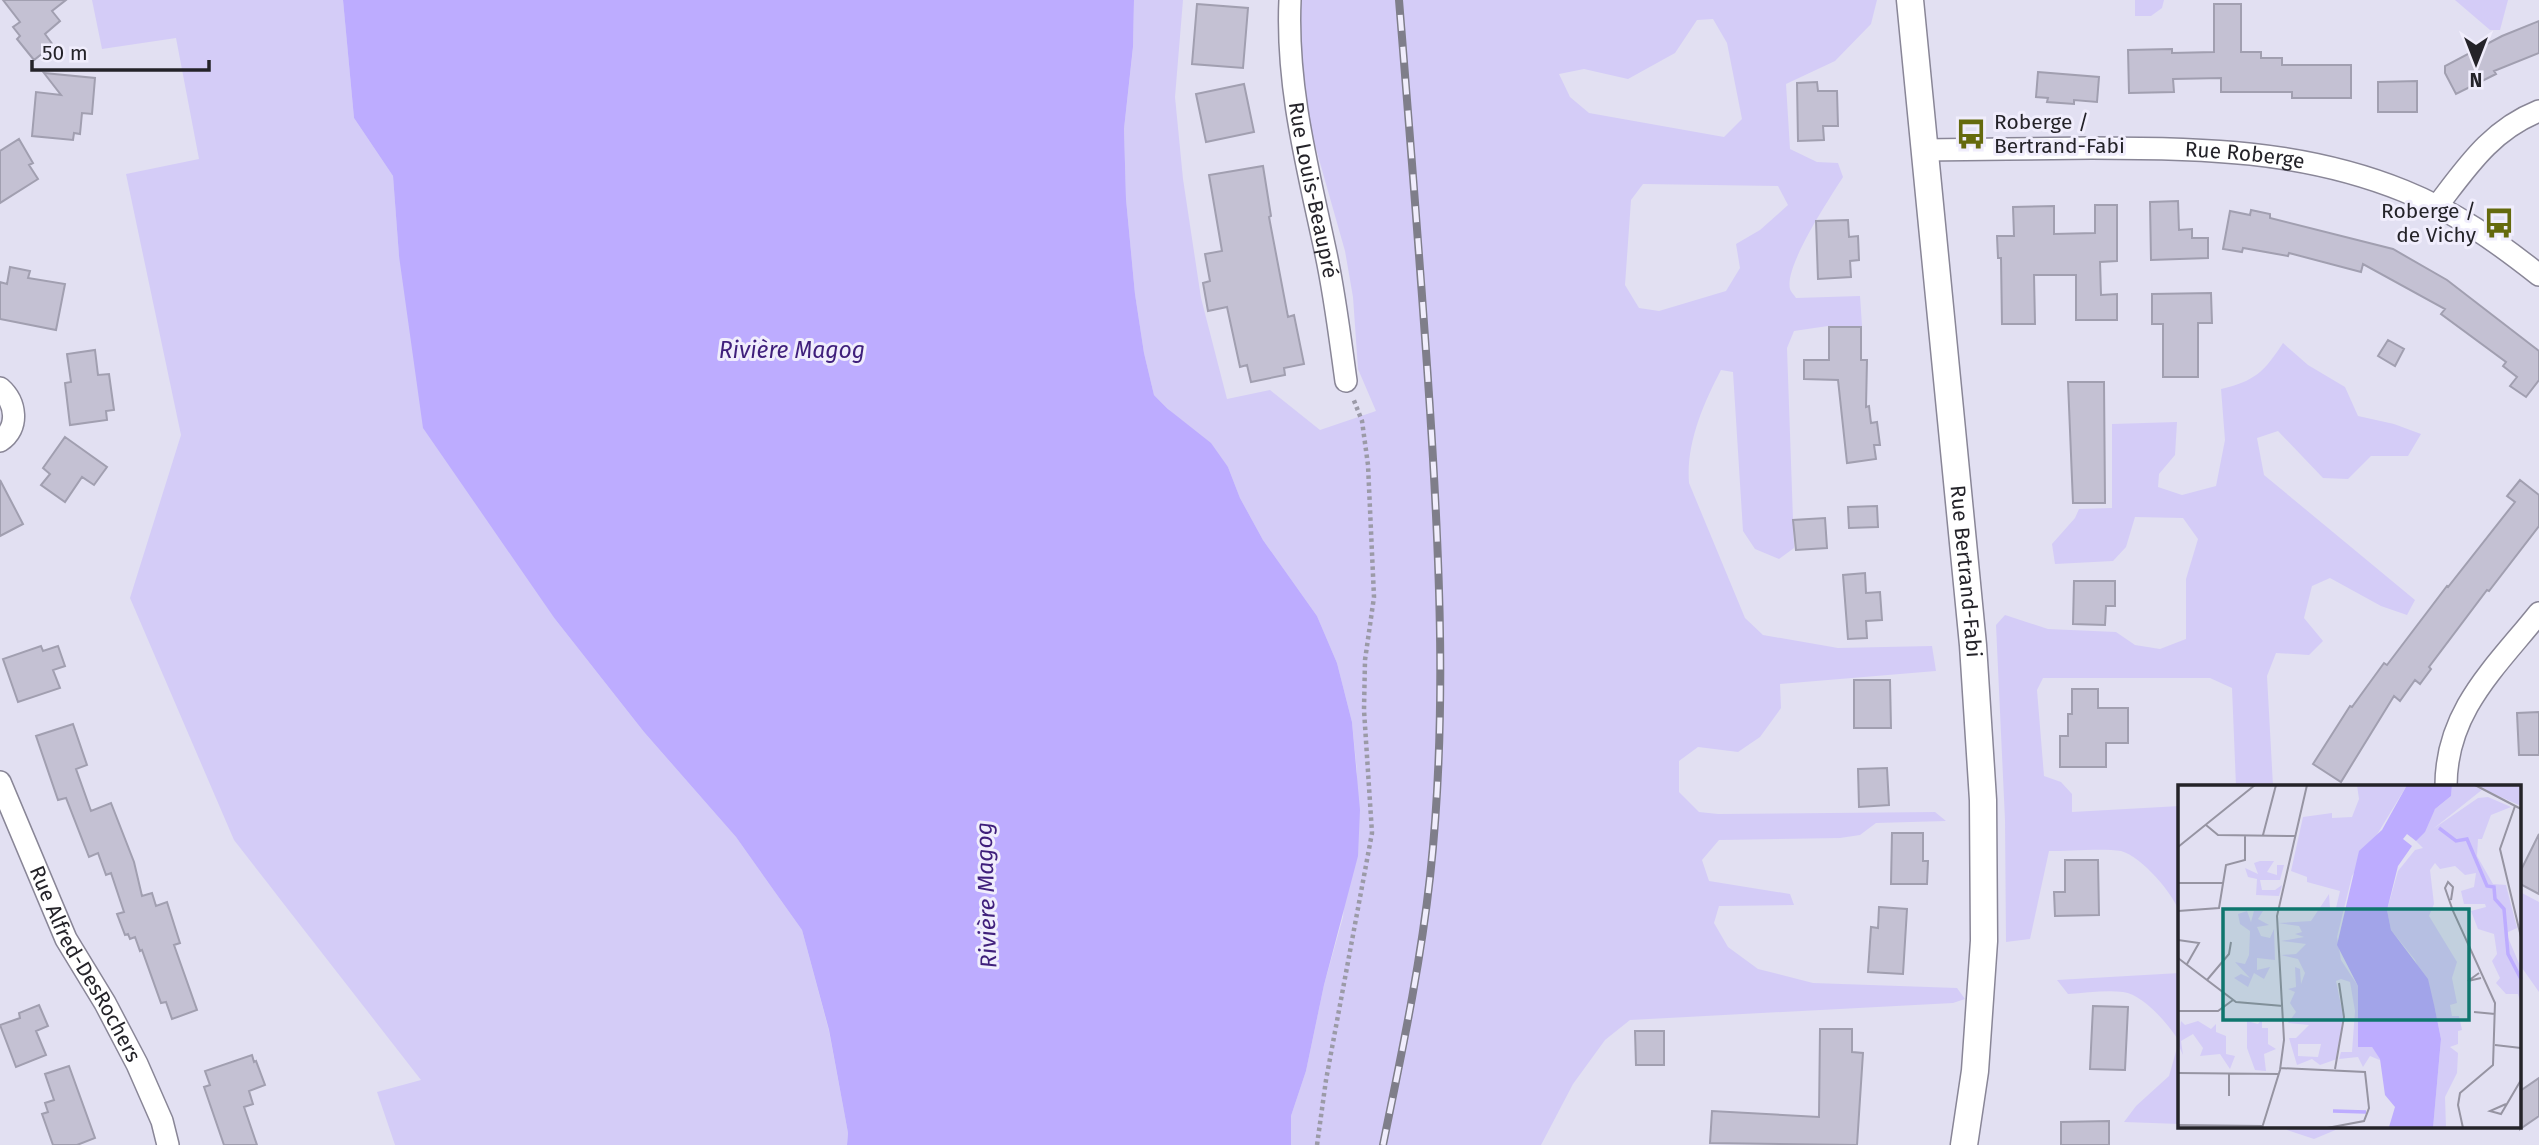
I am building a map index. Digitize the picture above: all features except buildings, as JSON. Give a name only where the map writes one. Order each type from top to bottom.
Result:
[{"type":"street","name":"Rue Louis-Beaupré","points":[[1290,0],[1289,45],[1297,121],[1335,300],[1346,380]]},
{"type":"street","name":"Rue Bertrand-Fabi","points":[[1910,0],[1973,645],[1983,800],[1984,941],[1975,1070],[1964,1145]]},
{"type":"street","points":[[2437,206],[2478,152],[2525,116],[2539,111]]},
{"type":"street","name":"Rue Roberge","points":[[1923,150],[2186,148],[2241,151],[2291,159],[2354,174],[2404,191],[2437,206],[2506,249],[2539,275]]},
{"type":"street","points":[[0,388],[7,393],[13,407],[14,422],[8,435],[0,440]]},
{"type":"street","points":[[2446,785],[2446,763],[2459,718],[2479,687],[2539,612]]},
{"type":"street","name":"Rue Alfred-DesRochers","points":[[0,782],[66,939],[105,1003],[137,1064],[162,1121],[168,1145]]},
{"type":"path","points":[[1317,1145],[1325,1080],[1372,833],[1364,710],[1365,660],[1374,597],[1368,465],[1362,421],[1346,380]]},
{"type":"shaded area","points":[[92,0],[343,0],[354,118],[393,176],[399,256],[555,619],[644,732],[736,837],[802,930],[829,1031],[848,1133],[847,1145],[395,1145],[377,1092],[421,1080],[234,840],[130,598],[181,435],[126,174],[199,159],[176,38],[102,49]]},
{"type":"shaded area","points":[[1134,0],[1183,0],[1175,97],[1183,179],[1201,298],[1227,399],[1270,390],[1320,430],[1376,411],[1358,369],[1353,297],[1345,251],[1309,124],[1299,58],[1298,0],[1877,0],[1871,24],[1835,61],[1786,84],[1790,149],[1817,162],[1838,163],[1843,177],[1801,249],[1790,278],[1790,289],[1796,298],[1860,296],[1862,326],[1828,326],[1794,331],[1787,348],[1794,548],[1779,559],[1755,549],[1743,531],[1733,372],[1721,370],[1702,410],[1690,454],[1689,483],[1745,618],[1763,635],[1838,648],[1932,646],[1936,671],[1780,684],[1781,708],[1760,737],[1738,752],[1698,747],[1679,761],[1679,792],[1699,812],[1718,814],[1935,812],[1946,821],[1876,823],[1860,835],[1840,838],[1719,840],[1702,860],[1709,881],[1790,894],[1794,905],[1719,906],[1714,923],[1728,947],[1758,969],[1813,983],[1957,988],[1965,999],[1953,1003],[1630,1020],[1605,1040],[1573,1084],[1541,1145],[1291,1145],[1291,1116],[1306,1071],[1324,985],[1343,917],[1357,772],[1352,722],[1337,663],[1317,616],[1263,540],[1240,498],[1228,467],[1154,395],[1135,294],[1126,199],[1124,129],[1133,48]],"holes":[[[1713,19],[1727,43],[1742,119],[1724,137],[1589,113],[1570,97],[1559,74],[1584,69],[1628,79],[1675,53],[1697,20]],[[1643,184],[1778,186],[1788,205],[1760,230],[1736,244],[1740,268],[1726,291],[1659,311],[1639,308],[1625,285],[1631,200]]]},
{"type":"shaded area","points":[[2135,0],[2164,0],[2162,8],[2151,16],[2135,16]]},
{"type":"shaded area","points":[[2455,0],[2508,0],[2500,30],[2490,30]]},
{"type":"shaded area","points":[[2283,343],[2308,365],[2345,387],[2358,416],[2394,424],[2421,434],[2408,456],[2371,456],[2348,479],[2323,478],[2278,431],[2257,438],[2264,475],[2415,600],[2407,615],[2381,606],[2330,578],[2312,586],[2304,618],[2323,641],[2309,655],[2276,653],[2267,676],[2273,785],[2236,785],[2232,688],[2210,678],[2043,678],[2037,690],[2044,776],[2061,782],[2072,794],[2072,812],[2178,806],[2178,909],[2156,877],[2138,861],[2121,851],[2049,851],[2030,939],[2006,942],[2005,820],[1996,625],[2005,615],[2048,629],[2116,632],[2135,645],[2160,649],[2186,639],[2186,579],[2198,539],[2183,518],[2135,517],[2126,547],[2113,561],[2055,564],[2052,544],[2075,518],[2079,509],[2112,508],[2112,424],[2177,422],[2175,455],[2159,474],[2158,487],[2182,495],[2216,486],[2225,440],[2221,389],[2251,379],[2270,361]]},
{"type":"shaded area","points":[[2522,893],[2539,902],[2539,992],[2522,968]]},
{"type":"shaded area","points":[[2178,973],[2178,1040],[2155,1011],[2131,994],[2109,991],[2068,994],[2057,980]]},
{"type":"shaded area","points":[[2178,1044],[2178,1124],[2124,1122],[2136,1106],[2169,1076]]},
{"type":"shaded area","points":[[2286,1128],[2340,1128],[2314,1139]]},
{"type":"water","name":"Rivière Magog","points":[[343,0],[1134,0],[1133,47],[1124,129],[1126,199],[1135,294],[1154,395],[1211,443],[1228,467],[1240,498],[1263,540],[1317,616],[1337,663],[1352,722],[1360,810],[1358,856],[1324,985],[1306,1071],[1291,1116],[1291,1145],[847,1145],[848,1133],[829,1030],[802,930],[736,837],[644,732],[555,619],[423,428],[399,256],[393,176],[354,118]]},
{"type":"railway","points":[[1383,1145],[1426,911],[1439,761],[1440,702],[1434,468],[1399,0]]},
{"type":"place","name":"Roberge / Bertrand-Fabi","points":[[1971,134]]},
{"type":"place","name":"Roberge / de Vichy","points":[[2499,223]]}]
